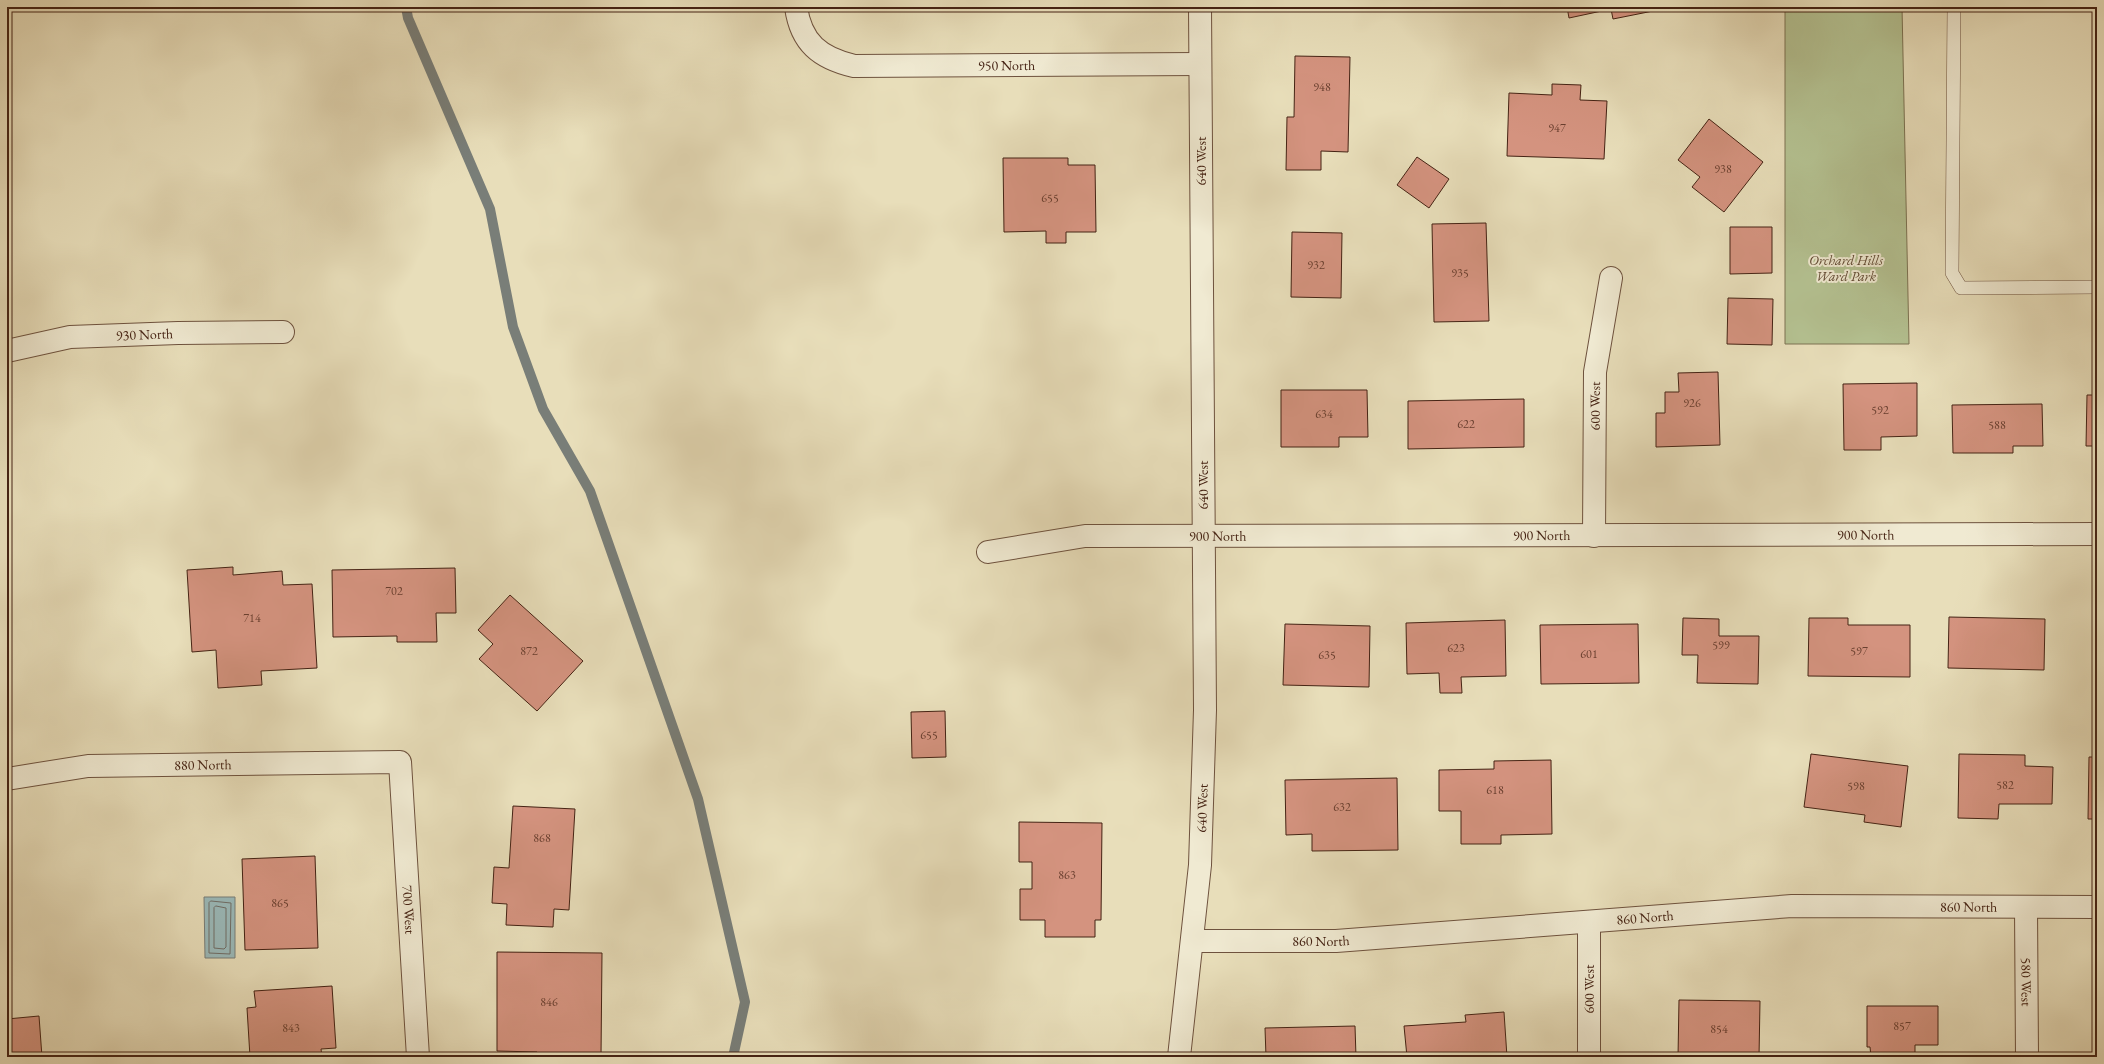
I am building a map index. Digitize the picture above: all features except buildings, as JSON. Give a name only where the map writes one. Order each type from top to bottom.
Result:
[{"type":"street","name":"950 North","points":[[796,7],[800,26],[807,39],[817,50],[834,62],[854,66],[1200,64]]},
{"type":"street","name":"640 West","points":[[1179,1057],[1193,941],[1202,834],[1204,710],[1200,7]]},
{"type":"street","name":"600 West","points":[[1594,536],[1595,372],[1611,278]]},
{"type":"street","name":"930 North","points":[[7,352],[70,337],[178,333],[283,332]]},
{"type":"street","name":"900 North","points":[[988,552],[1085,536],[1203,537],[2097,534]]},
{"type":"street","name":"880 North","points":[[7,779],[88,766],[400,762]]},
{"type":"street","name":"700 West","points":[[400,762],[418,1057]]},
{"type":"street","name":"860 North","points":[[1193,941],[1336,941],[1792,906],[2097,907]]},
{"type":"street","name":"580 West","points":[[2026,907],[2027,1057]]},
{"type":"street","name":"600 West","points":[[1589,922],[1589,1057]]},
{"type":"lane","points":[[1954,7],[1952,273],[1961,288],[2097,287]]},
{"type":"green space","name":"Orchard Hills Ward Park","points":[[1785,7],[1902,7],[1909,344],[1785,344]]},
{"type":"water","points":[[204,897],[235,897],[235,958],[205,958]]},
{"type":"waterway","points":[[406,7],[408,18],[490,209],[513,327],[543,409],[590,491],[698,799],[745,1002],[733,1057]]}]
